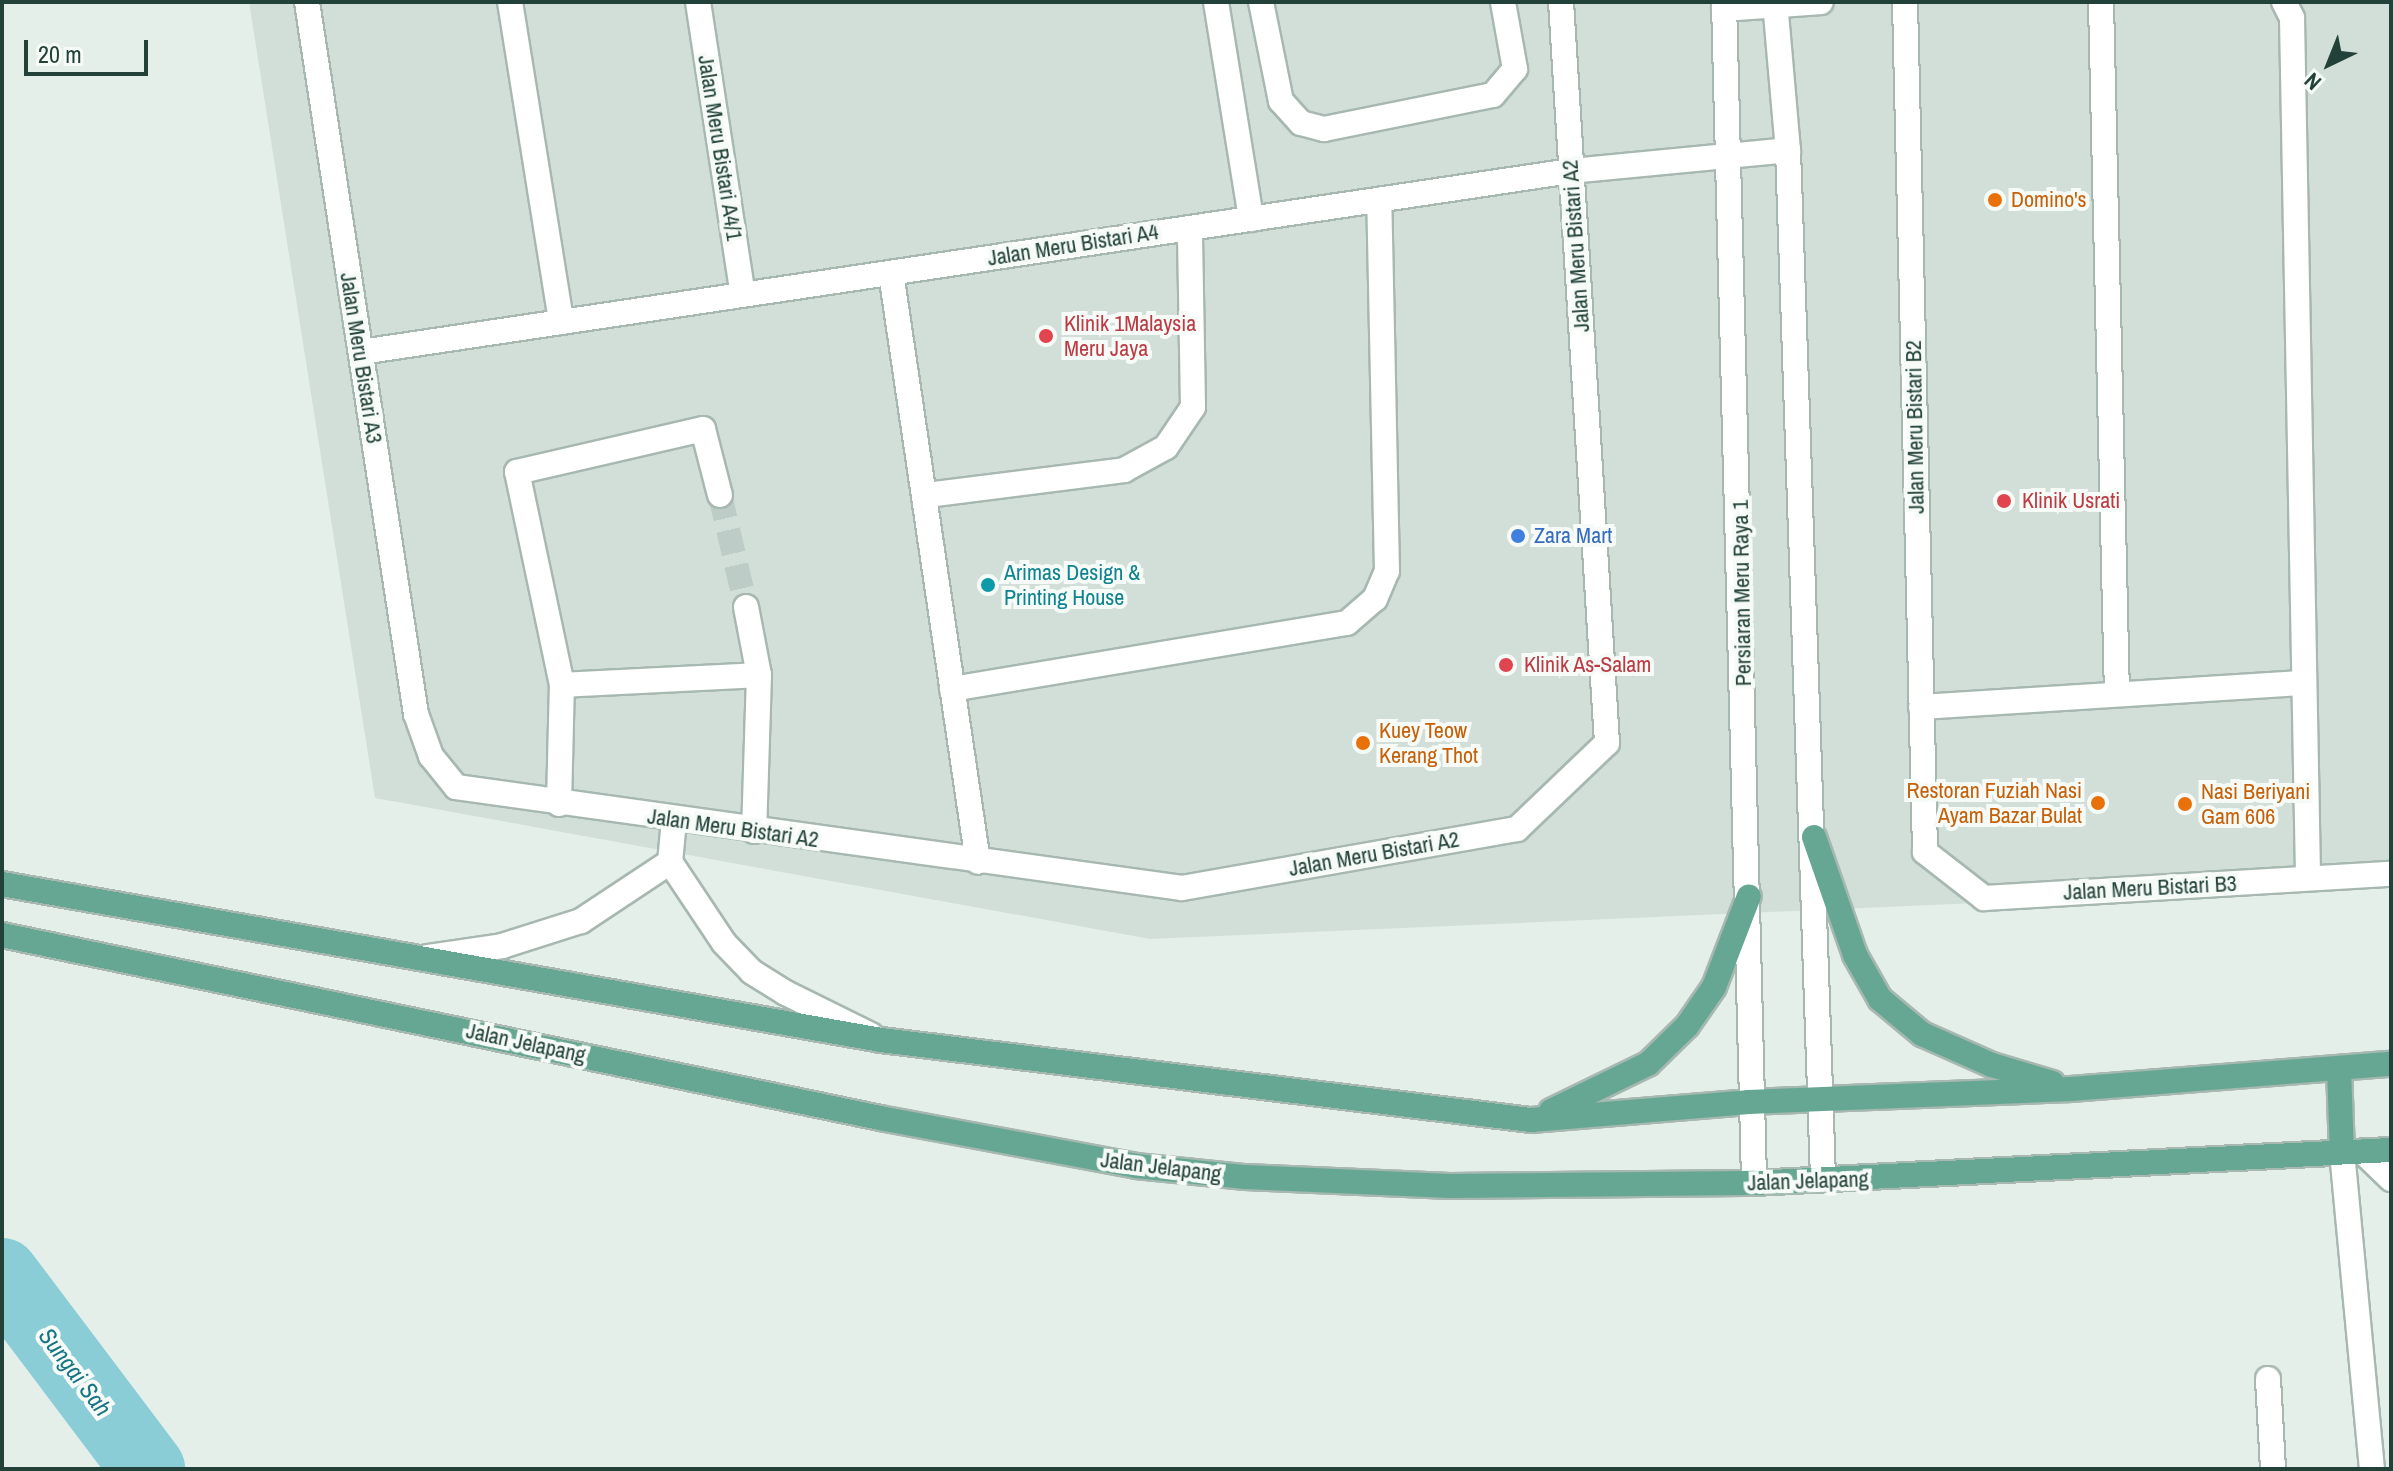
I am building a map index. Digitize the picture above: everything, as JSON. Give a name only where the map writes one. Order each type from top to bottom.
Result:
[{"type":"main road","points":[[1814,837],[1855,955],[1880,999],[1922,1034],[1992,1065],[2070,1089]]},
{"type":"main road","points":[[2,884],[881,1040],[1531,1120],[1748,1102],[2070,1089],[2391,1064]]},
{"type":"main road","points":[[1531,1120],[1648,1064],[1687,1026],[1714,987],[1749,896]]},
{"type":"main road","name":"Jalan Jelapang","points":[[2,935],[1136,1166],[1245,1177],[1450,1186],[1754,1183],[2391,1150]]},
{"type":"main road","points":[[2339,1068],[2353,1152]]},
{"type":"street","name":"Jalan Meru Bistari A3","points":[[307,2],[416,714]]},
{"type":"street","points":[[510,2],[561,322]]},
{"type":"street","name":"Jalan Meru Bistari A4/1","points":[[698,2],[743,295]]},
{"type":"street","points":[[1216,2],[1251,219]]},
{"type":"street","points":[[1261,2],[1281,101],[1301,123],[1324,129],[1493,95],[1515,69],[1503,2]]},
{"type":"street","name":"Jalan Meru Bistari A2","points":[[416,714],[431,756],[456,787],[674,820],[1182,888],[1517,829],[1607,743],[1561,2]]},
{"type":"street","points":[[1724,6],[1821,2]]},
{"type":"street","name":"Jalan Meru Bistari B2","points":[[1905,2],[1925,852]]},
{"type":"street","points":[[2101,2],[2117,694]]},
{"type":"street","points":[[2284,2],[2292,18],[2301,683],[2308,878]]},
{"type":"street","points":[[1776,4],[1788,150],[1814,837],[1823,1179]]},
{"type":"street","name":"Persiaran Meru Raya 1","points":[[1724,6],[1732,154],[1749,896],[1748,1102],[1754,1183]]},
{"type":"street","name":"Jalan Meru Bistari A4","points":[[361,352],[1571,171],[1788,150]]},
{"type":"street","points":[[952,689],[1347,623],[1375,599],[1387,571],[1379,200]]},
{"type":"street","points":[[927,495],[1124,470],[1166,447],[1193,407],[1190,228]]},
{"type":"street","points":[[891,273],[927,495],[978,862]]},
{"type":"street","points":[[559,804],[562,685],[517,472],[703,429],[720,495]]},
{"type":"street","points":[[746,607],[759,675],[754,831]]},
{"type":"street","points":[[562,685],[759,675]]},
{"type":"street","points":[[1921,707],[2301,683]]},
{"type":"street","points":[[674,820],[670,862],[724,943],[752,972],[881,1040]]},
{"type":"street","name":"Jalan Meru Bistari B3","points":[[1925,852],[1984,898],[2391,874]]},
{"type":"street","points":[[421,958],[502,946],[581,921],[670,862]]},
{"type":"street","points":[[2353,1152],[2391,1179]]},
{"type":"street","points":[[2353,1152],[2372,1469]]},
{"type":"street","points":[[2268,1379],[2273,1469]]},
{"type":"shaded area","points":[[249,2],[2391,2],[2391,885],[1150,939],[375,798]]},
{"type":"waterway","name":"Sungai Sah","points":[[2,1275],[148,1469]]},
{"type":"tunnel","points":[[720,495],[746,607]]},
{"type":"place","name":"Domino's","points":[[1995,200]]},
{"type":"place","name":"Klinik 1Malaysia Meru Jaya","points":[[1046,336]]},
{"type":"place","name":"Klinik Usrati","points":[[2004,501]]},
{"type":"place","name":"Zara Mart","points":[[1518,536]]},
{"type":"place","name":"Arimas Design & Printing House","points":[[988,585]]},
{"type":"place","name":"Klinik As-Salam","points":[[1506,665]]},
{"type":"place","name":"Kuey Teow Kerang Thot","points":[[1363,743]]},
{"type":"place","name":"Restoran Fuziah Nasi Ayam Bazar Bulat","points":[[2098,803]]},
{"type":"place","name":"Nasi Beriyani Gam 606","points":[[2185,804]]}]
